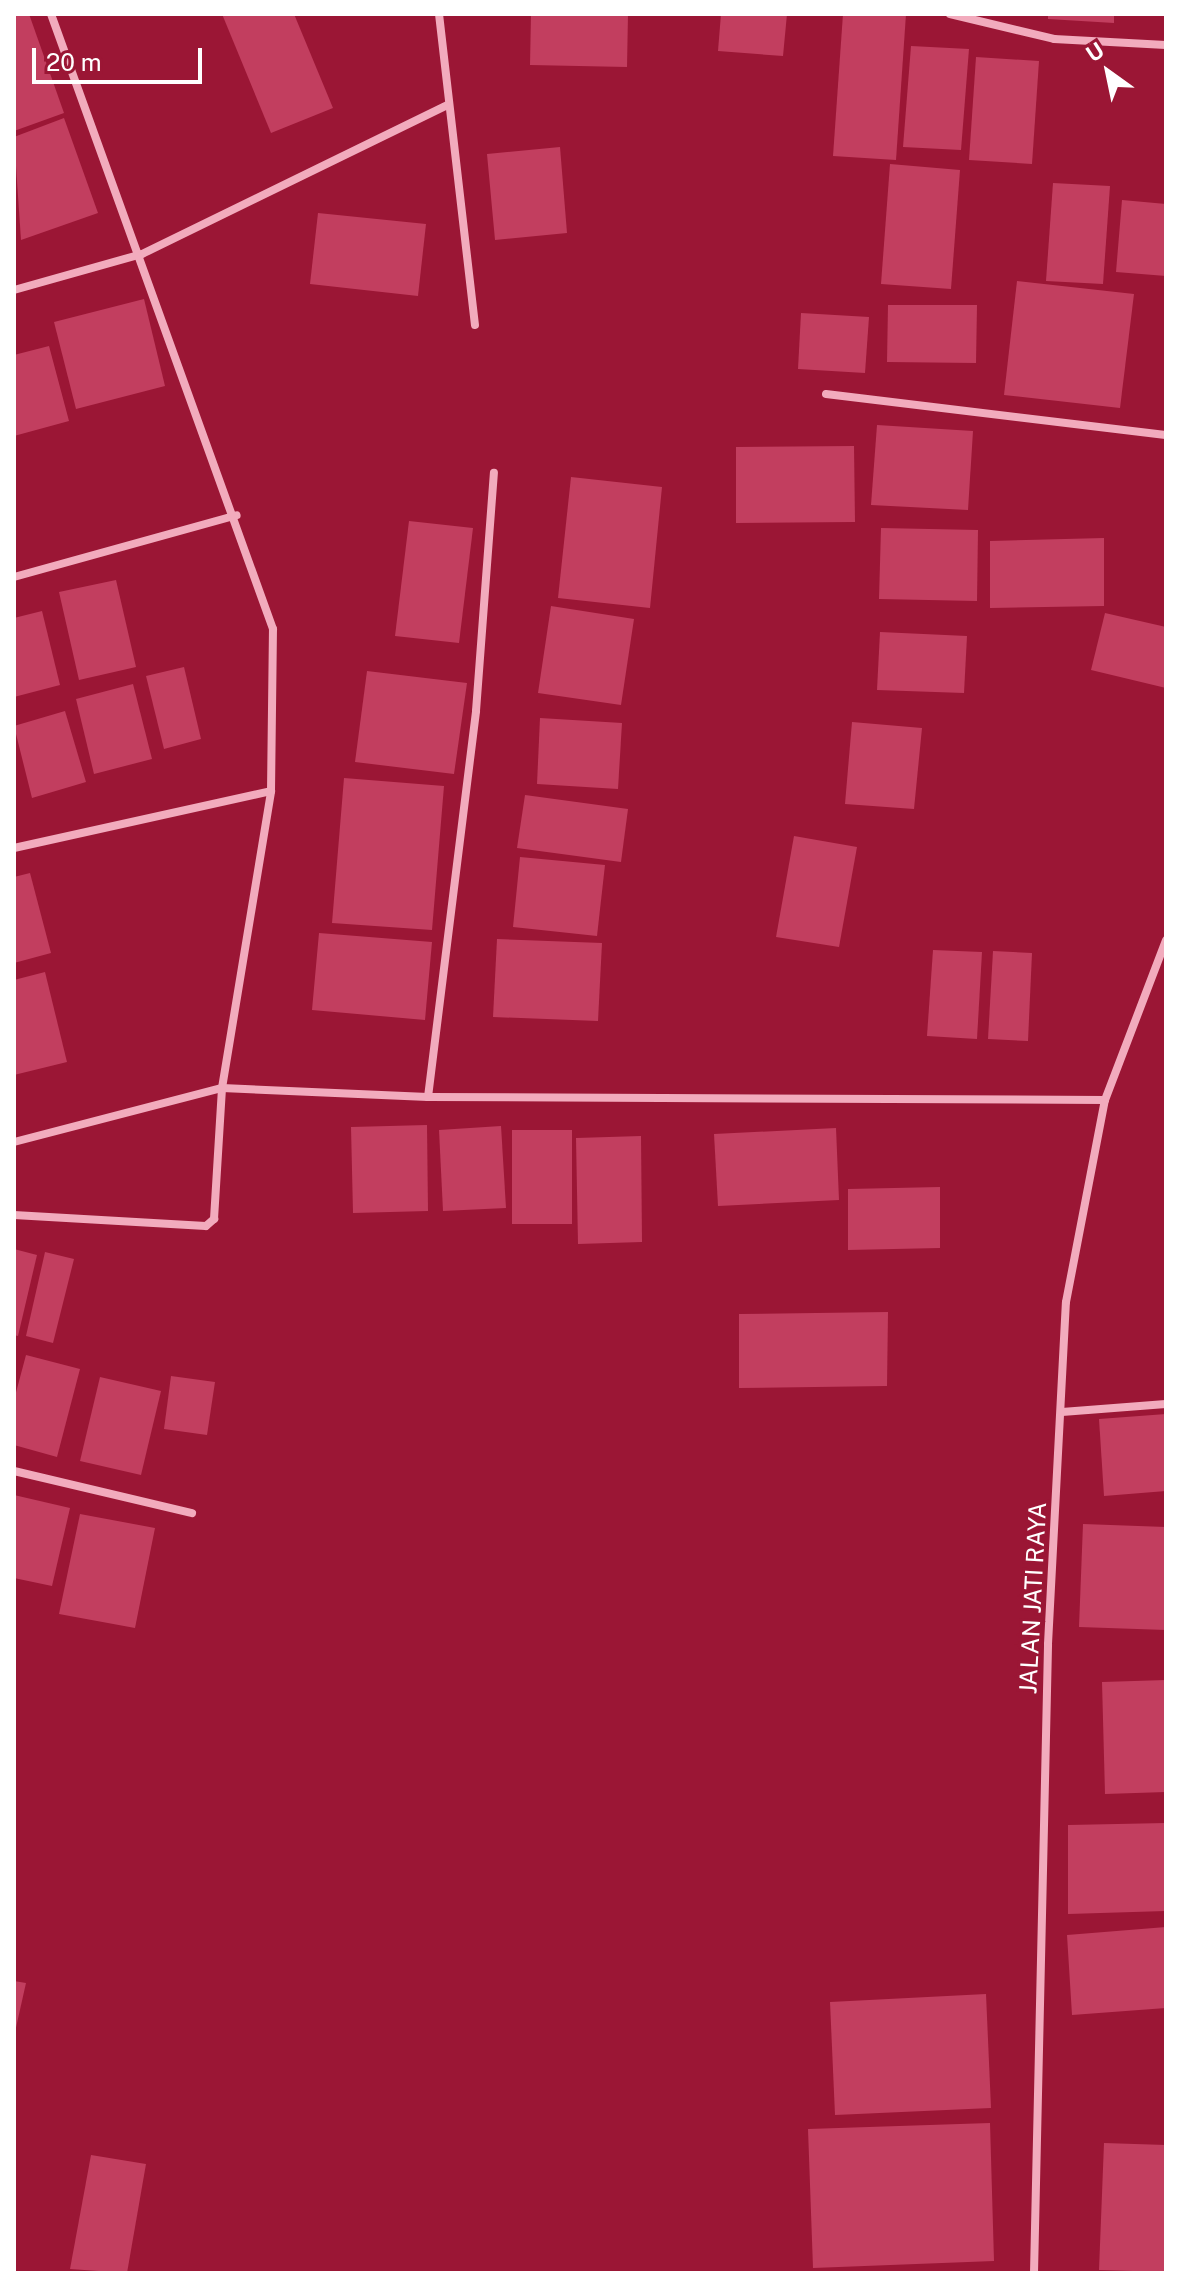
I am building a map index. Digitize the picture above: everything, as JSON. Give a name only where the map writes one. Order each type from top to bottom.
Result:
[{"type":"street","points":[[14,1215],[206,1226],[220,1202],[222,1088],[271,791],[273,629],[237,515],[51,14]]},
{"type":"street","points":[[439,14],[447,105],[475,325]]},
{"type":"street","points":[[950,14],[1054,39],[1166,45]]},
{"type":"street","points":[[14,290],[142,254],[447,105]]},
{"type":"street","points":[[826,394],[1166,435]]},
{"type":"street","points":[[428,1097],[476,711],[494,473]]},
{"type":"street","points":[[14,577],[237,515]]},
{"type":"street","points":[[14,848],[271,791]]},
{"type":"street","name":"JALAN JATI RAYA","points":[[1034,2273],[1048,1644],[1066,1302],[1105,1100],[1166,940]]},
{"type":"street","points":[[14,1142],[222,1088],[428,1097],[1105,1100]]},
{"type":"street","points":[[1062,1412],[1166,1404]]},
{"type":"street","points":[[14,1471],[192,1513]]},
{"type":"building","points":[[29,14],[64,113],[14,131],[14,16]]},
{"type":"building","points":[[222,14],[294,14],[333,108],[271,133]]},
{"type":"building","points":[[531,14],[628,14],[627,67],[530,65]]},
{"type":"building","points":[[721,14],[787,14],[783,56],[718,51]]},
{"type":"building","points":[[843,14],[906,14],[896,160],[833,156]]},
{"type":"building","points":[[1048,14],[1114,14],[1114,23],[1048,19]]},
{"type":"building","points":[[911,46],[969,49],[961,150],[903,147]]},
{"type":"building","points":[[976,57],[1039,61],[1032,164],[969,160]]},
{"type":"building","points":[[64,118],[98,213],[21,240],[14,137]]},
{"type":"building","points":[[560,147],[567,233],[495,240],[487,154]]},
{"type":"building","points":[[890,164],[960,170],[951,289],[881,284]]},
{"type":"building","points":[[1053,183],[1110,186],[1103,284],[1046,281]]},
{"type":"building","points":[[1122,200],[1166,204],[1166,276],[1116,272]]},
{"type":"building","points":[[318,213],[426,224],[418,296],[310,284]]},
{"type":"building","points":[[1017,281],[1134,294],[1120,408],[1004,395]]},
{"type":"building","points":[[144,299],[165,386],[76,409],[54,322]]},
{"type":"building","points":[[888,305],[977,305],[976,363],[887,362]]},
{"type":"building","points":[[801,313],[869,317],[865,373],[798,369]]},
{"type":"building","points":[[49,346],[69,421],[14,436],[14,355]]},
{"type":"building","points":[[877,425],[973,431],[968,510],[871,505]]},
{"type":"building","points":[[854,446],[855,522],[736,523],[736,447]]},
{"type":"building","points":[[571,477],[662,487],[650,608],[558,598]]},
{"type":"building","points":[[409,521],[473,528],[459,643],[395,636]]},
{"type":"building","points":[[881,528],[978,530],[977,601],[879,599]]},
{"type":"building","points":[[1104,538],[1104,606],[990,608],[990,541]]},
{"type":"building","points":[[116,580],[136,667],[79,680],[59,592]]},
{"type":"building","points":[[551,606],[634,619],[621,705],[538,693]]},
{"type":"building","points":[[42,611],[60,685],[14,697],[14,618]]},
{"type":"building","points":[[1105,613],[1166,627],[1166,688],[1091,670]]},
{"type":"building","points":[[880,632],[967,636],[964,693],[877,690]]},
{"type":"building","points":[[184,667],[201,739],[164,749],[146,676]]},
{"type":"building","points":[[367,671],[467,683],[454,774],[355,762]]},
{"type":"building","points":[[133,684],[152,759],[94,774],[76,699]]},
{"type":"building","points":[[65,711],[86,782],[32,798],[14,726]]},
{"type":"building","points":[[540,718],[622,723],[618,789],[537,784]]},
{"type":"building","points":[[852,722],[922,728],[914,809],[845,804]]},
{"type":"building","points":[[344,778],[444,786],[432,930],[332,923]]},
{"type":"building","points":[[525,795],[628,809],[621,862],[517,848]]},
{"type":"building","points":[[794,836],[857,847],[839,947],[776,937]]},
{"type":"building","points":[[520,857],[605,865],[597,936],[513,927]]},
{"type":"building","points":[[30,873],[51,953],[14,963],[14,877]]},
{"type":"building","points":[[319,933],[432,942],[425,1020],[312,1010]]},
{"type":"building","points":[[497,939],[602,943],[598,1021],[493,1017]]},
{"type":"building","points":[[933,950],[982,952],[977,1039],[927,1036]]},
{"type":"building","points":[[993,951],[1032,953],[1028,1041],[988,1039]]},
{"type":"building","points":[[45,972],[67,1062],[14,1075],[14,980]]},
{"type":"building","points":[[427,1125],[428,1211],[353,1213],[351,1127]]},
{"type":"building","points":[[501,1126],[506,1208],[443,1211],[439,1130]]},
{"type":"building","points":[[836,1128],[839,1200],[718,1206],[714,1134]]},
{"type":"building","points":[[512,1130],[572,1130],[572,1224],[512,1224]]},
{"type":"building","points":[[641,1136],[642,1242],[578,1244],[576,1138]]},
{"type":"building","points":[[940,1187],[940,1248],[848,1250],[848,1189]]},
{"type":"building","points":[[14,1249],[37,1255],[18,1336],[14,1335]]},
{"type":"building","points":[[45,1252],[74,1259],[53,1343],[26,1336]]},
{"type":"building","points":[[888,1312],[887,1386],[739,1388],[739,1314]]},
{"type":"building","points":[[26,1355],[80,1369],[57,1457],[14,1445],[14,1400]]},
{"type":"building","points":[[171,1376],[215,1382],[207,1435],[164,1429]]},
{"type":"building","points":[[100,1377],[161,1391],[141,1475],[80,1461]]},
{"type":"building","points":[[1166,1414],[1166,1491],[1104,1496],[1099,1419]]},
{"type":"building","points":[[14,1495],[70,1508],[52,1586],[14,1578]]},
{"type":"building","points":[[80,1514],[155,1528],[135,1628],[59,1614]]},
{"type":"building","points":[[1083,1524],[1166,1527],[1166,1630],[1079,1627]]},
{"type":"building","points":[[1166,1680],[1166,1792],[1105,1794],[1102,1682]]},
{"type":"building","points":[[1166,1823],[1166,1911],[1068,1914],[1068,1825]]},
{"type":"building","points":[[1166,1927],[1166,2008],[1072,2015],[1067,1935]]},
{"type":"building","points":[[14,1981],[26,1983],[15,2032],[14,2032]]},
{"type":"building","points":[[986,1994],[991,2108],[835,2115],[830,2002]]},
{"type":"building","points":[[990,2123],[994,2261],[813,2268],[808,2129]]},
{"type":"building","points":[[1104,2143],[1166,2145],[1166,2272],[1099,2270]]},
{"type":"building","points":[[91,2155],[146,2164],[127,2273],[70,2269]]}]
